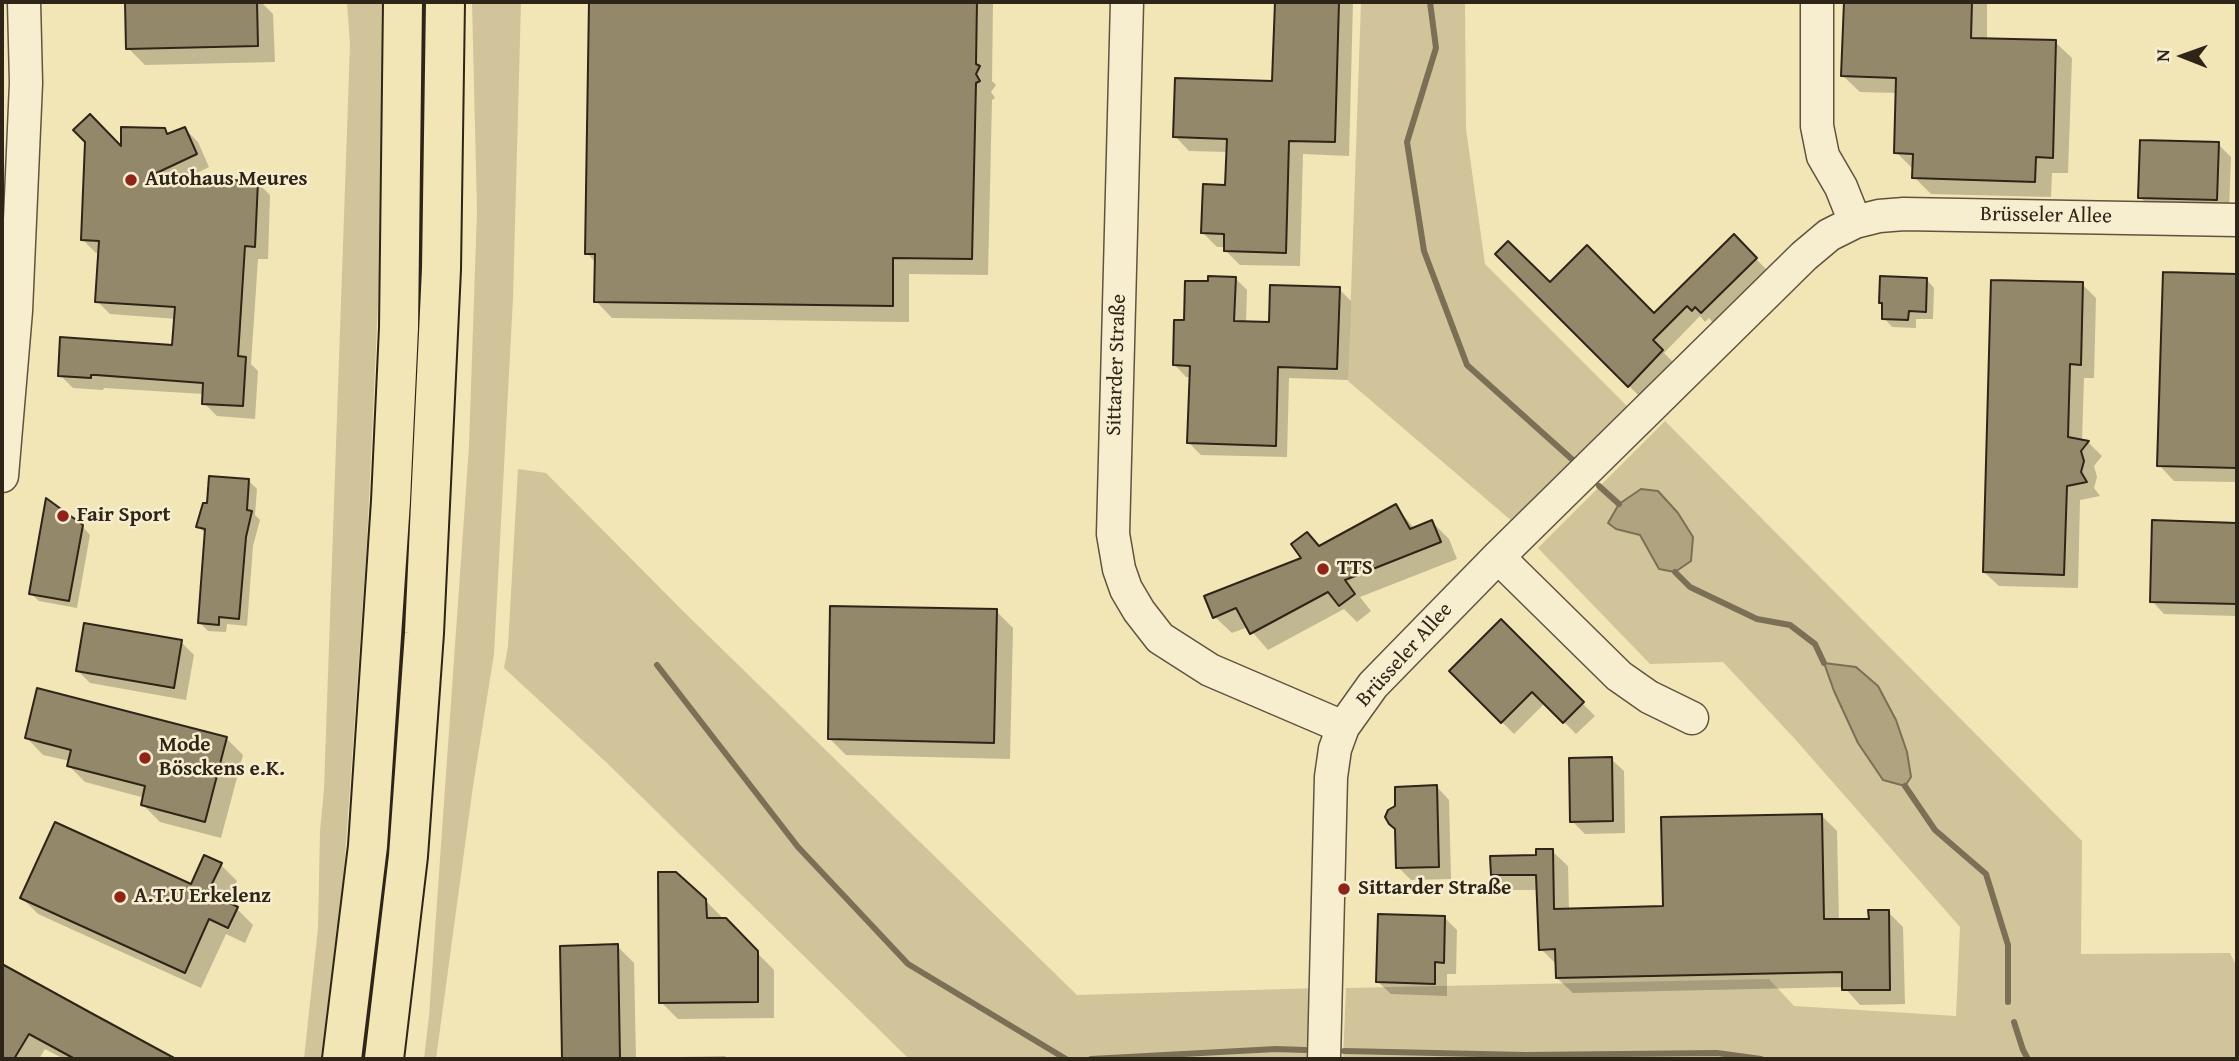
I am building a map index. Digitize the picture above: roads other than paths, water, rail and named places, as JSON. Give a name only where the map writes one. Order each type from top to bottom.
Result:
[{"type":"highway","points":[[342,1059],[368,846],[391,514],[399,328],[403,2]]},
{"type":"highway","points":[[384,1059],[408,856],[424,633],[442,269],[445,2]]},
{"type":"street","points":[[2,476],[15,325],[12,172],[26,83],[24,2]]},
{"type":"street","name":"Sittarder Straße","points":[[1127,2],[1113,520],[1119,569],[1133,600],[1160,638],[1210,670],[1343,727]]},
{"type":"street","points":[[1817,2],[1817,127],[1823,156],[1855,222]]},
{"type":"street","name":"Brüsseler Allee","points":[[1324,1059],[1331,777],[1335,749],[1343,727],[1373,685],[1497,557],[1804,256],[1829,235],[1855,222],[1879,216],[1904,214],[2237,219]]},
{"type":"street","points":[[1497,557],[1619,676],[1649,697],[1692,718]]},
{"type":"waterway","points":[[1430,2],[1436,48],[1407,142],[1424,251],[1467,365],[1575,462]]},
{"type":"waterway","points":[[1599,486],[1619,504]]},
{"type":"waterway","points":[[1675,572],[1690,587],[1757,619],[1790,625],[1815,644],[1824,663]]},
{"type":"waterway","points":[[657,665],[798,847],[908,964],[1066,1059]]},
{"type":"waterway","points":[[1905,786],[1935,830],[1986,874],[2008,945],[2008,1002]]},
{"type":"waterway","points":[[2014,1022],[2028,1059]]},
{"type":"waterway","points":[[1091,1059],[1276,1049],[1305,1050]]},
{"type":"waterway","points":[[1344,1051],[1525,1055],[1717,1053],[1761,1059]]},
{"type":"place","name":"Autohaus Meures","points":[[131,180]]},
{"type":"place","name":"Fair Sport","points":[[63,516]]},
{"type":"place","name":"TTS","points":[[1323,569]]},
{"type":"place","name":"Mode Bösckens e.K.","points":[[145,758]]},
{"type":"place","name":"Sittarder Straße","points":[[1344,889]]},
{"type":"place","name":"A.T.U Erkelenz","points":[[120,897]]}]
